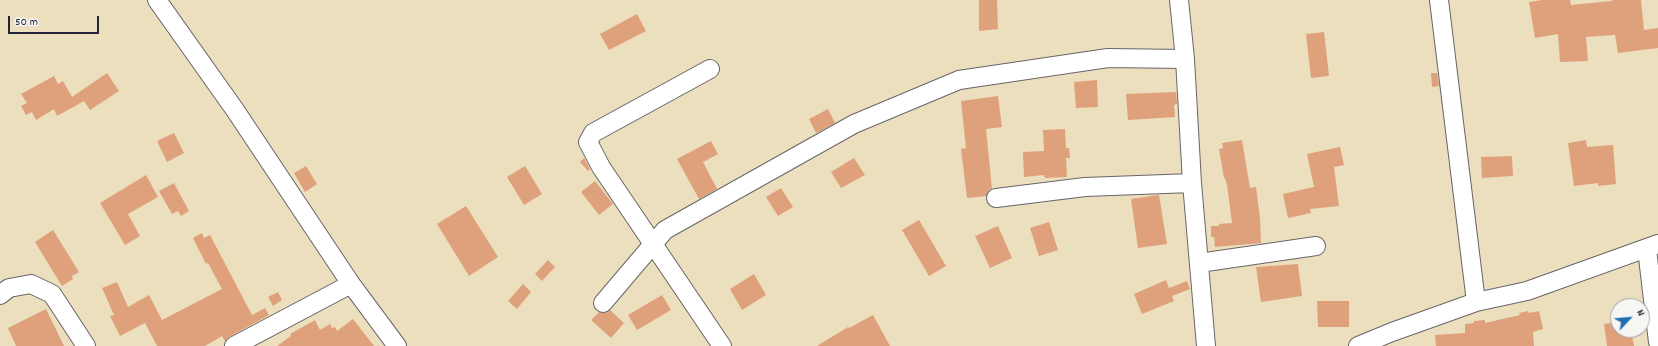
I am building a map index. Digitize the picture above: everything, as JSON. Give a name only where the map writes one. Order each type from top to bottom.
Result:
[{"type":"street","points":[[157,0],[235,110],[351,284],[397,346]]},
{"type":"street","points":[[1179,0],[1185,58],[1192,183],[1206,346]]},
{"type":"street","points":[[1439,0],[1476,302]]},
{"type":"street","points":[[603,303],[665,230],[854,124],[958,80],[1108,58],[1185,58]]},
{"type":"street","points":[[710,69],[593,133],[588,142],[601,167],[722,346]]},
{"type":"street","points":[[996,198],[1085,187],[1192,183]]},
{"type":"street","points":[[1199,263],[1316,246]]},
{"type":"street","points":[[1358,346],[1392,332],[1476,302],[1527,291],[1653,246],[1658,342]]},
{"type":"street","points":[[0,295],[9,288],[31,284],[52,294],[86,346]]},
{"type":"street","points":[[234,346],[351,284]]},
{"type":"building","points":[[979,0],[997,0],[998,29],[979,31]]},
{"type":"building","points":[[1542,0],[1570,0],[1571,5],[1612,0],[1641,0],[1644,30],[1658,28],[1658,48],[1618,53],[1615,35],[1586,37],[1588,61],[1560,62],[1558,34],[1535,38],[1529,2]]},
{"type":"building","points":[[637,14],[646,31],[609,50],[600,34]]},
{"type":"building","points":[[1324,32],[1329,76],[1311,78],[1306,34]]},
{"type":"building","points":[[107,73],[119,91],[90,110],[84,101],[57,116],[54,109],[36,120],[32,112],[26,115],[21,106],[27,103],[21,94],[54,76],[58,84],[63,81],[72,97]]},
{"type":"building","points":[[1431,73],[1437,73],[1439,86],[1432,87]]},
{"type":"building","points":[[1097,80],[1098,107],[1076,108],[1074,82]]},
{"type":"building","points":[[1176,92],[1177,104],[1174,105],[1175,117],[1128,120],[1126,94]]},
{"type":"building","points":[[998,96],[1002,127],[986,129],[992,189],[989,190],[986,196],[967,198],[961,149],[966,148],[961,101]]},
{"type":"building","points":[[828,109],[835,123],[816,133],[809,119]]},
{"type":"building","points":[[1065,129],[1066,148],[1069,148],[1070,158],[1066,158],[1067,177],[1045,178],[1044,175],[1024,177],[1023,152],[1044,151],[1043,130]]},
{"type":"building","points":[[174,133],[184,153],[167,162],[157,141]]},
{"type":"building","points":[[1242,140],[1250,188],[1256,187],[1260,218],[1261,243],[1215,247],[1214,237],[1211,237],[1211,226],[1232,223],[1227,185],[1224,178],[1219,149],[1223,148],[1222,143]]},
{"type":"building","points":[[1586,140],[1587,147],[1613,145],[1616,184],[1598,186],[1598,183],[1574,186],[1568,143]]},
{"type":"building","points":[[711,141],[718,154],[703,162],[717,189],[699,199],[677,159]]},
{"type":"building","points":[[1340,147],[1344,165],[1334,167],[1339,206],[1310,209],[1311,213],[1288,218],[1283,194],[1314,187],[1307,154]]},
{"type":"building","points":[[1512,156],[1513,176],[1482,178],[1481,157]]},
{"type":"building","points":[[584,158],[590,169],[588,171],[580,162]]},
{"type":"building","points":[[854,158],[865,175],[841,188],[831,172]]},
{"type":"building","points":[[306,166],[317,184],[305,192],[294,173]]},
{"type":"building","points":[[525,166],[542,194],[524,205],[507,177]]},
{"type":"building","points":[[146,175],[158,197],[128,214],[140,236],[125,245],[100,203]]},
{"type":"building","points":[[595,181],[613,204],[599,215],[581,192]]},
{"type":"building","points":[[174,183],[189,211],[181,216],[178,211],[172,214],[159,191]]},
{"type":"building","points":[[781,188],[793,207],[778,216],[766,197]]},
{"type":"building","points":[[1159,195],[1167,244],[1138,248],[1131,199]]},
{"type":"building","points":[[466,206],[498,257],[469,276],[437,224]]},
{"type":"building","points":[[919,220],[946,266],[929,276],[902,230]]},
{"type":"building","points":[[1049,222],[1058,250],[1039,256],[1030,228]]},
{"type":"building","points":[[998,226],[1012,258],[990,268],[975,236]]},
{"type":"building","points":[[53,230],[79,272],[72,276],[73,279],[62,286],[35,242]]},
{"type":"building","points":[[202,233],[204,238],[210,235],[252,315],[265,308],[269,315],[229,337],[225,341],[222,336],[205,346],[157,346],[145,323],[120,336],[110,316],[114,315],[102,288],[117,282],[128,307],[149,295],[162,320],[222,289],[208,263],[206,264],[193,238]]},
{"type":"building","points":[[548,260],[555,267],[542,281],[535,274]]},
{"type":"building","points":[[1298,264],[1302,296],[1261,302],[1256,267]]},
{"type":"building","points":[[754,274],[766,295],[742,310],[730,289]]},
{"type":"building","points":[[1166,280],[1169,288],[1187,281],[1190,289],[1172,296],[1174,301],[1142,314],[1134,294]]},
{"type":"building","points":[[523,284],[531,292],[517,309],[508,301]]},
{"type":"building","points":[[278,292],[282,300],[273,306],[268,297]]},
{"type":"building","points":[[662,295],[671,310],[637,330],[628,315]]},
{"type":"building","points":[[1317,301],[1349,301],[1349,327],[1318,327]]},
{"type":"building","points":[[46,309],[64,346],[16,346],[8,328]]},
{"type":"building","points":[[610,310],[624,323],[611,338],[591,320],[599,312],[606,313]]},
{"type":"building","points":[[1528,311],[1529,313],[1539,311],[1543,329],[1533,332],[1534,346],[1436,346],[1435,335],[1465,333],[1465,324],[1485,320],[1485,323],[1520,315],[1519,313]]},
{"type":"building","points":[[873,315],[890,346],[817,346],[848,327],[849,328]]},
{"type":"building","points":[[353,319],[374,346],[277,346],[291,336],[290,334],[315,320],[320,330],[330,324],[332,328],[335,327],[337,331]]},
{"type":"building","points":[[1610,323],[1610,338],[1632,338],[1634,346],[1607,346],[1604,324]]}]
